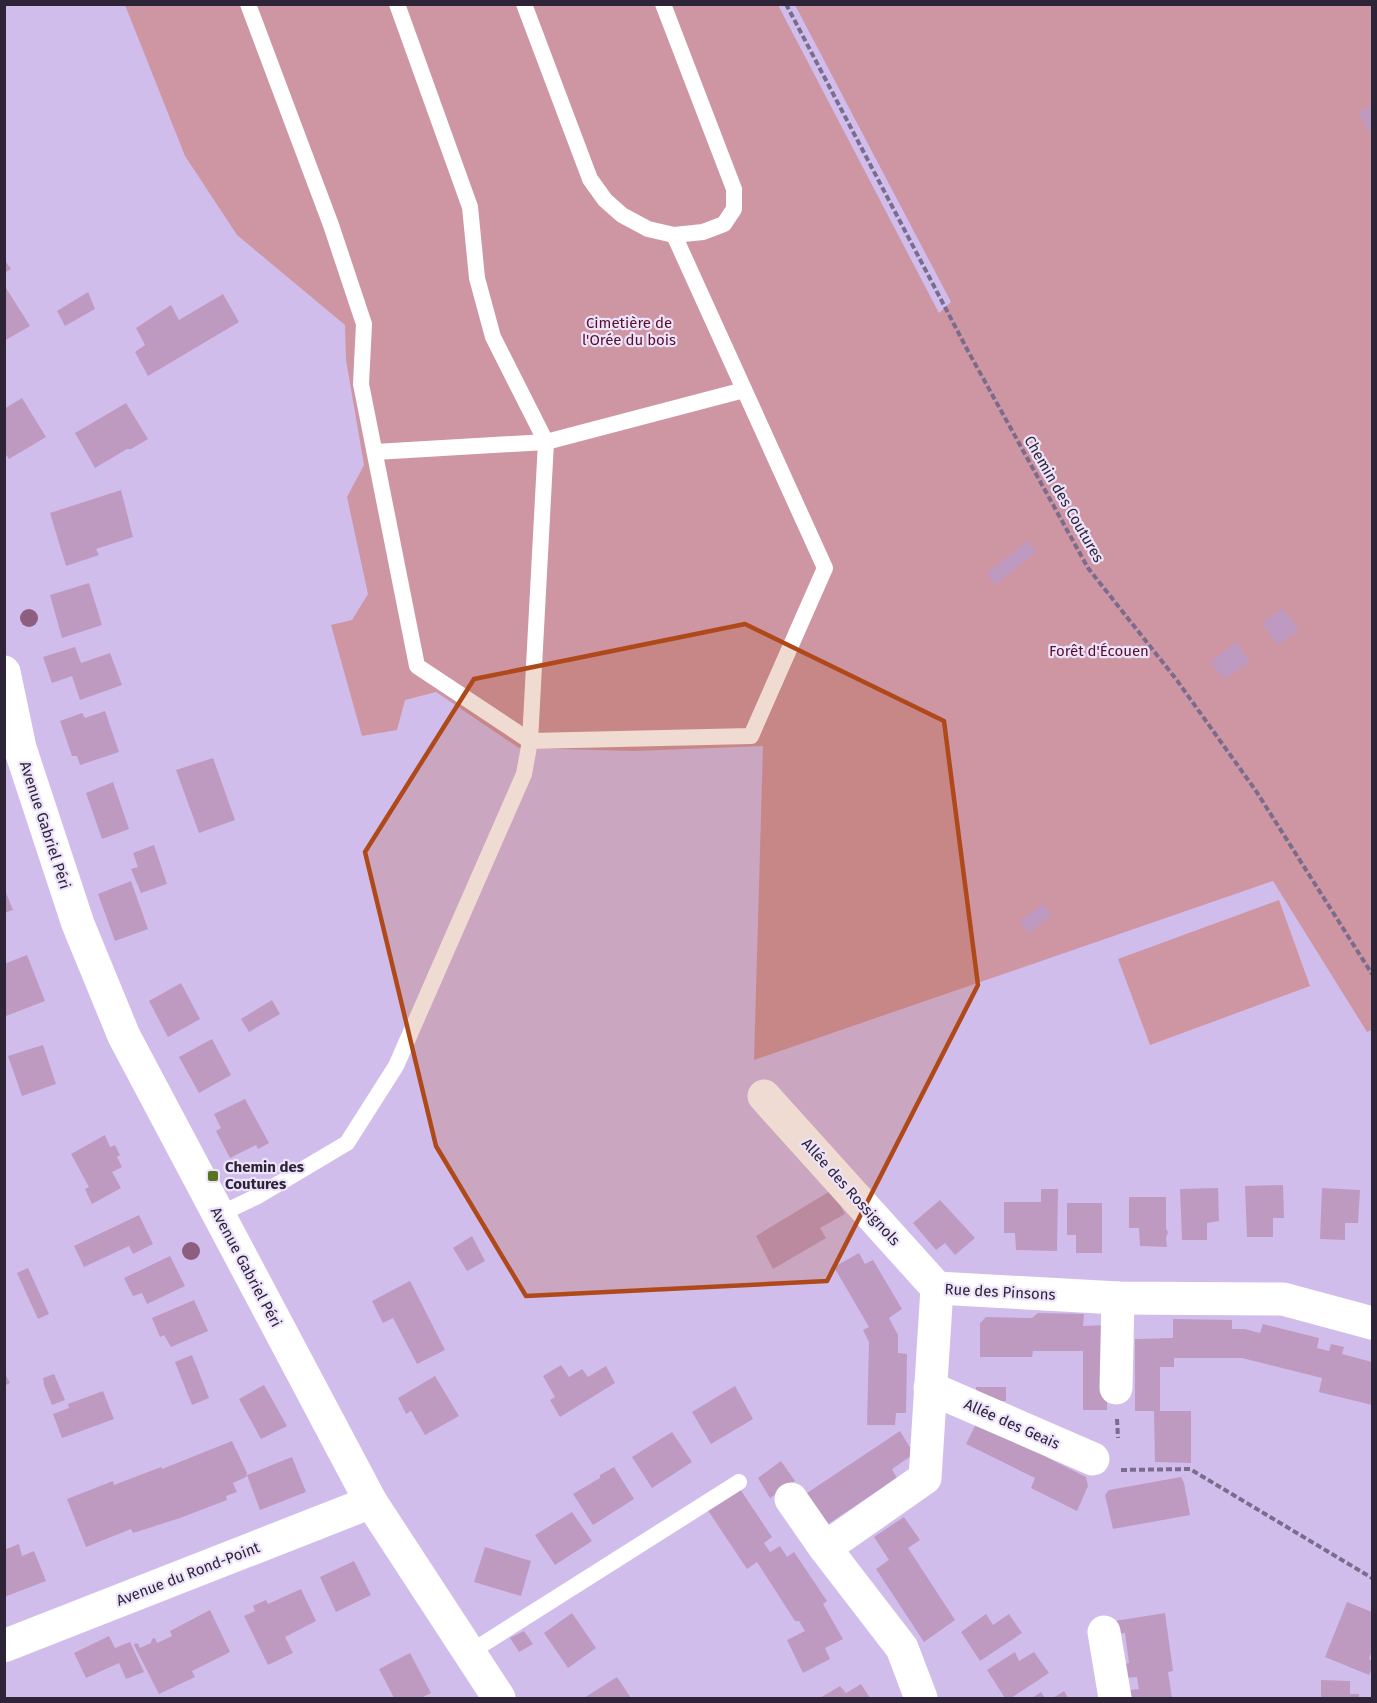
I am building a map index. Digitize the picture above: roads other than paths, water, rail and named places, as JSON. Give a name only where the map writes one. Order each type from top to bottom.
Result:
[{"type":"street","name":"Avenue Gabriel Péri","points":[[4,672],[20,748],[78,924],[123,1036],[371,1502],[499,1698]]},
{"type":"street","name":"Allée des Rossignols","points":[[764,1095],[937,1288]]},
{"type":"street","name":"Rue des Pinsons","points":[[825,1548],[925,1478],[937,1288],[1118,1298],[1283,1299],[1372,1323]]},
{"type":"street","points":[[1116,1388],[1118,1298]]},
{"type":"street","name":"Allée des Geais","points":[[930,1388],[1106,1453]]},
{"type":"street","points":[[790,1499],[902,1648],[921,1698]]},
{"type":"street","name":"Avenue du Rond-Point","points":[[4,1646],[371,1502]]},
{"type":"street","points":[[1104,1632],[1115,1698]]},
{"type":"lane","points":[[248,4],[331,225],[364,324],[361,384],[417,666],[530,741],[751,736],[825,568],[674,235]]},
{"type":"lane","points":[[218,1215],[258,1196],[347,1143],[396,1066],[524,774],[530,741],[546,442],[493,336],[477,278],[470,207],[397,4]]},
{"type":"lane","points":[[524,4],[590,179],[605,200],[622,215],[648,229],[674,235],[703,232],[724,224],[734,209],[734,189],[663,4]]},
{"type":"lane","points":[[375,452],[546,442],[744,390]]},
{"type":"lane","points":[[470,1653],[739,1482]]},
{"type":"place","name":"Chemin des Coutures","points":[[213,1176]]},
{"type":"park label","name":"Cimetière de l'Orée du bois","points":[[629,332]]},
{"type":"park label","name":"Forêt d'Écouen","points":[[1099,651]]}]
